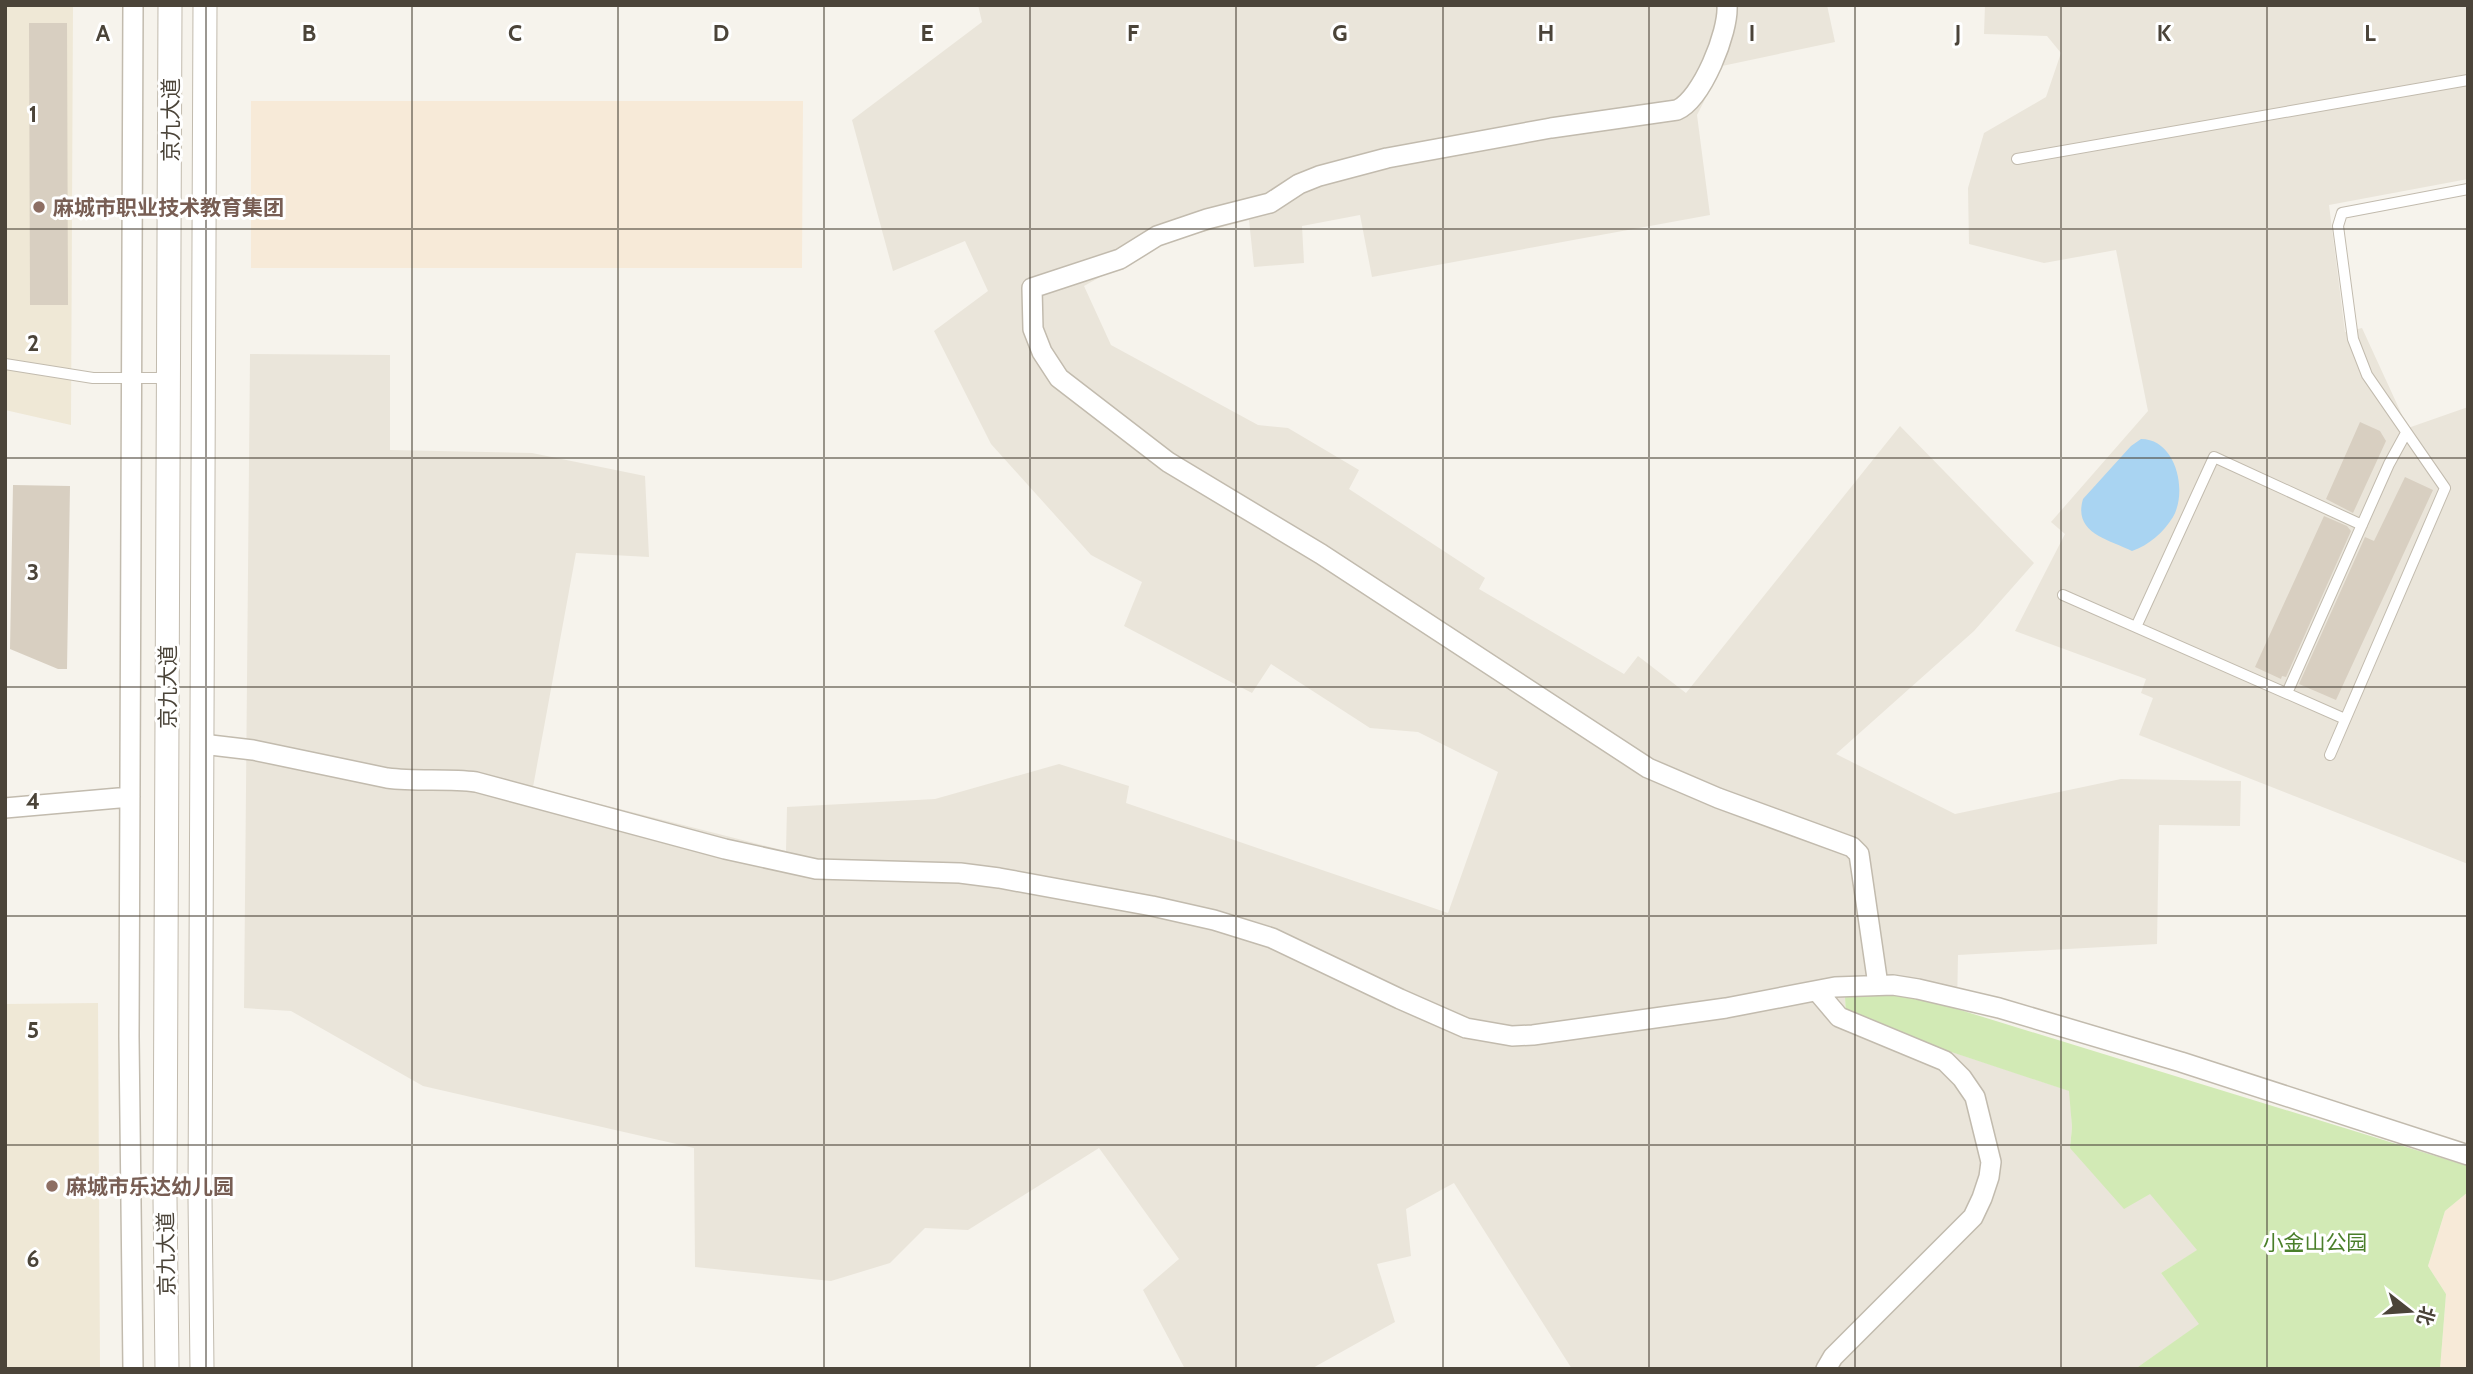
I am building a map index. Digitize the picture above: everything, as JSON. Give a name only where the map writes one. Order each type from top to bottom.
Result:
[{"type":"street","points":[[133,5],[129,1051],[133,1369]]},
{"type":"street","name":"京九大道","points":[[167,1369],[165,1198],[170,5]]},
{"type":"street","name":"京九大道","points":[[201,1369],[205,5]]},
{"type":"street","points":[[1727,5],[1726,25],[1703,85],[1683,107],[1387,158],[1320,176],[1299,184],[1270,203],[1207,219],[1157,236],[1120,259],[1032,288],[1032,329],[1042,352],[1059,378],[1168,462],[1321,554],[1648,768],[1718,798],[1852,847],[1859,854],[1878,985]]},
{"type":"street","points":[[202,744],[253,750],[397,779],[454,779],[476,782],[725,849],[816,869],[960,873],[1152,905],[1272,938],[1400,999],[1481,1032],[1512,1036],[1533,1035],[1726,1008],[1817,991],[1878,985],[1918,989],[1999,1008],[2181,1062],[2468,1155]]},
{"type":"street","points":[[5,808],[130,797]]},
{"type":"street","points":[[1817,991],[1839,1017],[1945,1062],[1962,1078],[1975,1097],[1991,1162],[1989,1177],[1973,1217],[1833,1357],[1826,1369]]},
{"type":"lane","points":[[2017,159],[2468,79]]},
{"type":"lane","points":[[2330,755],[2445,488],[2367,375],[2353,339],[2338,226],[2343,213],[2468,189]]},
{"type":"lane","points":[[5,364],[93,378],[169,379]]},
{"type":"lane","points":[[2287,693],[2389,464],[2406,433]]},
{"type":"lane","points":[[2136,627],[2214,457],[2362,525]]},
{"type":"lane","points":[[2063,595],[2345,719]]},
{"type":"shaded area","name":"麻城市职业技术教育集团","points":[[5,5],[73,5],[71,425],[5,410]]},
{"type":"shaded area","points":[[978,5],[1827,5],[1835,42],[1722,66],[1697,115],[1710,215],[1372,277],[1360,215],[1302,226],[1304,263],[1254,267],[1249,220],[1161,243],[1084,286],[1111,345],[1258,425],[1288,428],[1359,470],[1349,489],[1485,578],[1479,589],[1624,674],[1638,656],[1686,693],[1900,426],[2034,563],[1974,631],[1836,754],[1955,814],[2121,779],[2241,781],[2240,826],[2159,825],[2157,944],[1958,955],[1957,1009],[1918,997],[1861,995],[1845,998],[1846,1017],[2070,1091],[2070,1148],[2150,1193],[2198,1250],[2161,1273],[2200,1324],[2135,1369],[1572,1369],[1454,1183],[1406,1209],[1411,1256],[1377,1264],[1395,1322],[1311,1369],[1185,1369],[1143,1290],[1179,1259],[1099,1148],[968,1230],[925,1228],[890,1263],[831,1281],[695,1267],[694,1148],[423,1086],[291,1011],[244,1008],[250,354],[390,355],[390,450],[532,453],[645,476],[649,557],[576,553],[533,787],[786,851],[787,807],[935,799],[1059,764],[1129,786],[1126,803],[1448,913],[1498,772],[1418,732],[1370,728],[1271,664],[1252,693],[1124,626],[1142,582],[1091,555],[991,444],[934,331],[988,291],[965,241],[893,271],[852,120],[982,22]]},
{"type":"shaded area","points":[[1985,5],[2468,5],[2468,179],[2329,205],[2345,332],[2362,328],[2408,428],[2468,407],[2468,864],[2139,735],[2153,698],[2141,693],[2146,679],[2015,631],[2065,534],[2051,522],[2148,411],[2116,250],[2044,263],[1969,244],[1968,188],[1984,133],[2046,97],[2061,53],[2047,36],[1984,34]]},
{"type":"shaded area","points":[[251,101],[803,101],[802,268],[251,268]]},
{"type":"shaded area","name":"麻城市乐达幼儿园","points":[[98,1003],[100,1369],[5,1369],[5,1004]]},
{"type":"shaded area","points":[[2468,1192],[2468,1369],[2440,1369],[2446,1294],[2428,1266],[2445,1211]]},
{"type":"green space","name":"小金山公园","points":[[1898,994],[1918,997],[2468,1166],[2468,1192],[2445,1211],[2428,1266],[2446,1294],[2440,1369],[2135,1369],[2199,1324],[2161,1273],[2197,1250],[2150,1194],[2124,1209],[2070,1148],[2072,1127],[2069,1091],[1846,1017],[1845,997]]},
{"type":"water","points":[[2141,439],[2153,441],[2170,457],[2176,468],[2179,494],[2173,517],[2165,528],[2150,542],[2132,551],[2094,533],[2083,520],[2081,511],[2083,499],[2131,446]]},
{"type":"building","points":[[29,23],[67,23],[68,305],[30,305]]},
{"type":"building","points":[[2360,422],[2380,431],[2386,441],[2353,513],[2326,499]]},
{"type":"building","points":[[2405,477],[2433,490],[2336,700],[2299,684],[2365,537],[2374,541]]},
{"type":"building","points":[[13,485],[70,486],[67,669],[58,669],[10,649]]},
{"type":"building","points":[[2324,516],[2347,526],[2351,531],[2286,677],[2282,676],[2281,679],[2255,667]]},
{"type":"place","name":"麻城市职业技术教育集团","points":[[39,207]]},
{"type":"place","name":"麻城市乐达幼儿园","points":[[52,1186]]}]
